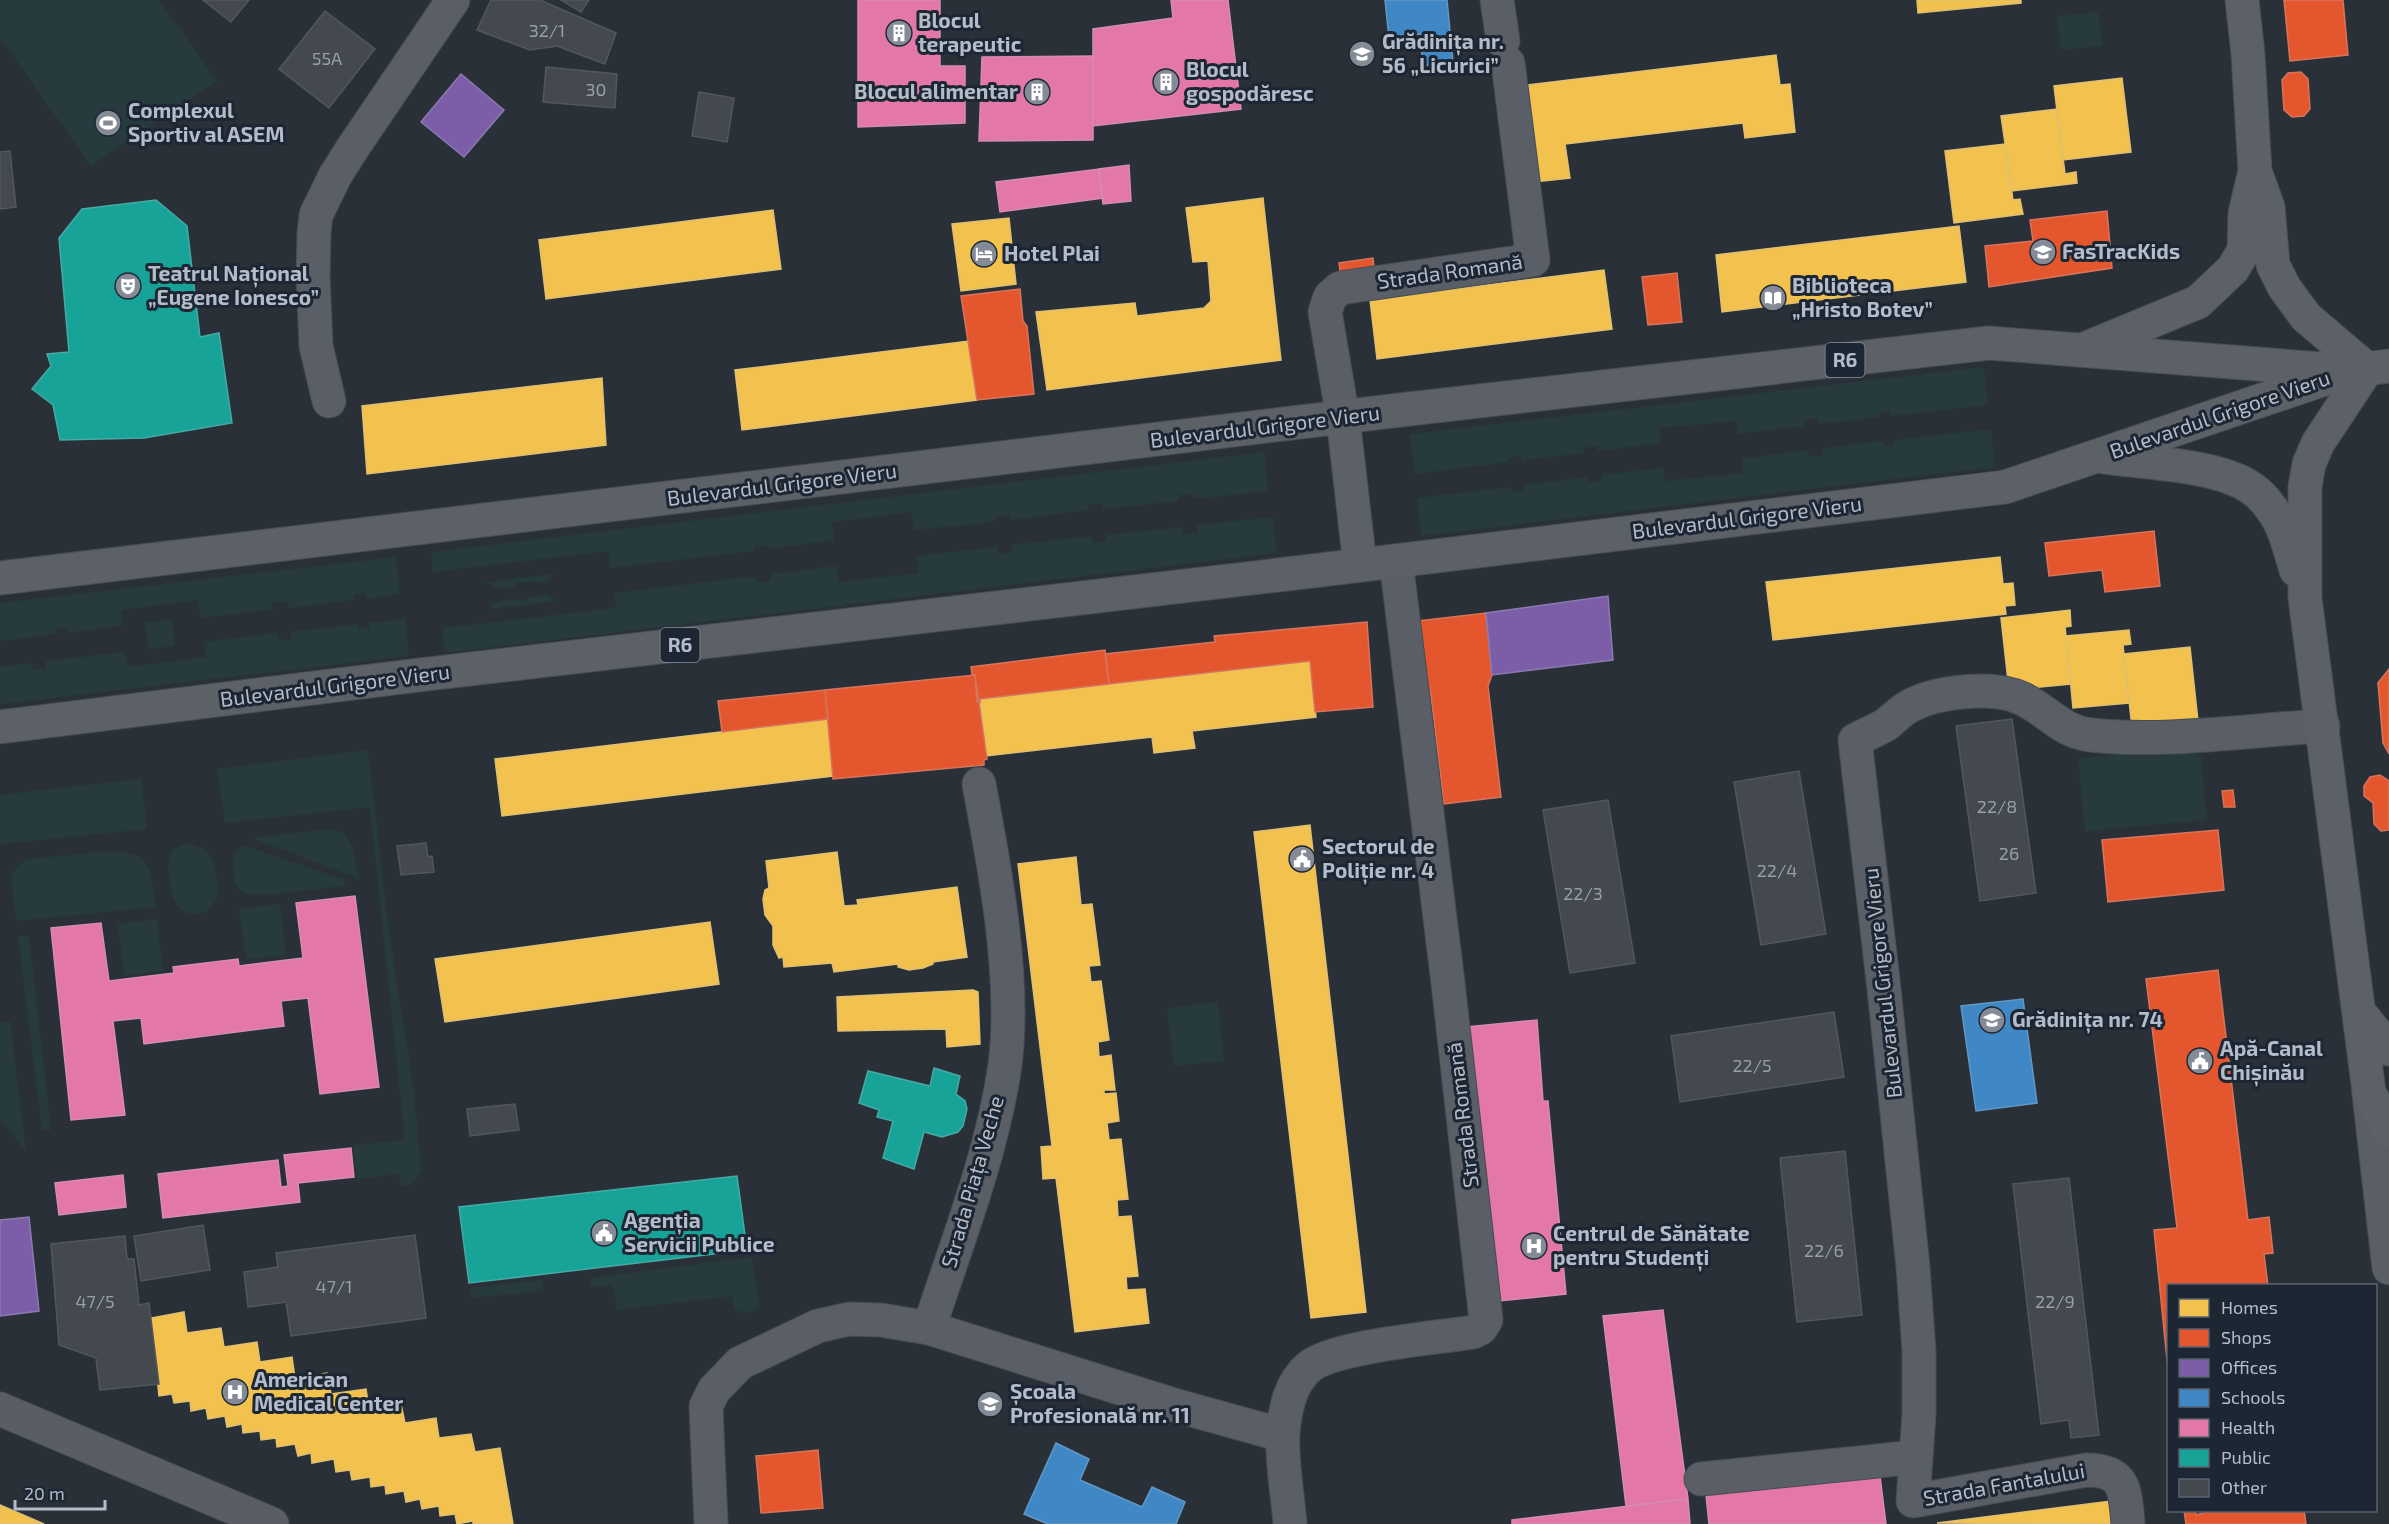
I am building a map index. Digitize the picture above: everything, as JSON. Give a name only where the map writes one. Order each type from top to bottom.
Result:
[{"type":"main road","points":[[2242,0],[2248,54],[2255,171],[2268,207],[2273,265],[2284,287],[2306,317],[2368,368],[2318,443],[2309,464],[2305,487],[2305,598],[2369,1092],[2389,1131]]},
{"type":"main road","points":[[2082,351],[2198,302],[2218,285],[2233,269],[2244,250],[2244,213],[2255,171]]},
{"type":"main road","name":"Bulevardul Grigore Vieru","points":[[0,578],[1989,343],[2082,351],[2368,368]]},
{"type":"main road","name":"Bulevardul Grigore Vieru","points":[[0,727],[419,675],[2005,487],[2368,368]]},
{"type":"main road","points":[[1343,418],[1360,565]]},
{"type":"main road","points":[[2097,456],[2211,472],[2246,485],[2268,504],[2279,522],[2305,598]]},
{"type":"main road","points":[[2359,1012],[2389,1049]]},
{"type":"main road","points":[[0,1409],[272,1524]]},
{"type":"street","points":[[329,401],[316,346],[313,276],[316,215],[352,149],[453,0]]},
{"type":"street","name":"Strada Romană","points":[[1343,418],[1325,312],[1330,297],[1340,288],[1533,261],[1506,52],[1497,0]]},
{"type":"street","name":"Strada Romană","points":[[1290,1524],[1282,1435],[1293,1388],[1300,1376],[1311,1365],[1341,1352],[1473,1332],[1481,1328],[1486,1320],[1448,983],[1396,561]]},
{"type":"street","name":"Bulevardul Grigore Vieru","points":[[1912,1501],[1920,1351],[1884,989],[1855,740],[1885,725],[1908,707],[1934,697],[1963,692],[1990,692],[2023,699],[2052,720],[2076,732],[2089,735],[2136,738],[2322,726]]},
{"type":"street","name":"Strada Piața Veche","points":[[929,1328],[989,1145],[1005,1063],[1006,969],[991,850],[979,784]]},
{"type":"street","points":[[2369,1092],[2389,1268]]},
{"type":"street","points":[[711,1524],[706,1407],[714,1390],[740,1363],[818,1326],[849,1319],[881,1320],[929,1328],[1174,1405],[1282,1435]]},
{"type":"street","name":"Strada Fantalului","points":[[1701,1479],[1916,1458]]},
{"type":"street","name":"Strada Fantalului","points":[[1912,1501],[2086,1470],[2104,1470],[2115,1477],[2125,1492],[2128,1524]]},
{"type":"green space","name":"Complexul Sportiv al ASEM","points":[[0,0],[159,0],[217,81],[91,166],[0,37]]},
{"type":"green space","points":[[2098,12],[2102,46],[2061,50],[2057,16]]},
{"type":"green space","points":[[1984,367],[1988,405],[1890,416],[1889,411],[1879,412],[1880,417],[1819,424],[1818,418],[1804,420],[1805,426],[1738,434],[1736,421],[1659,428],[1660,443],[1598,451],[1597,446],[1583,448],[1584,453],[1522,460],[1521,456],[1507,458],[1508,462],[1415,474],[1410,434]]},
{"type":"green space","points":[[1991,429],[1995,467],[1421,536],[1417,498],[1511,487],[1512,492],[1525,490],[1525,485],[1588,477],[1589,482],[1602,481],[1602,475],[1663,468],[1665,481],[1743,473],[1742,459],[1807,450],[1809,457],[1823,455],[1822,448],[1883,441],[1884,447],[1893,446],[1893,440]]},
{"type":"green space","points":[[1265,452],[1268,491],[1194,499],[1193,493],[1179,495],[1179,501],[1103,509],[1102,503],[1088,505],[1089,510],[1010,520],[1009,515],[994,517],[995,522],[914,530],[912,512],[832,522],[834,540],[768,549],[767,545],[754,546],[754,551],[610,568],[608,551],[433,572],[431,552]]},
{"type":"green space","points":[[1272,517],[1277,553],[445,653],[442,628],[616,608],[614,593],[756,576],[757,582],[771,581],[771,574],[837,566],[838,582],[919,573],[917,556],[997,547],[998,554],[1012,552],[1012,545],[1092,536],[1093,543],[1107,541],[1106,535],[1182,527],[1183,534],[1198,532],[1197,525]]},
{"type":"green space","points":[[396,557],[400,594],[367,599],[365,593],[354,595],[354,600],[288,608],[287,601],[272,603],[273,609],[201,618],[198,600],[121,610],[122,626],[68,633],[67,628],[56,629],[57,634],[0,641],[0,603]]},
{"type":"green space","points":[[554,574],[545,582],[519,582],[515,587],[494,588],[486,582]]},
{"type":"green space","points":[[547,595],[556,601],[490,609],[490,606],[501,601],[514,599],[522,601],[530,597]]},
{"type":"green space","points":[[172,619],[175,646],[149,649],[145,623]]},
{"type":"green space","points":[[405,619],[409,656],[0,704],[0,667],[32,663],[33,670],[46,668],[46,661],[125,652],[127,667],[206,657],[204,642],[277,633],[278,641],[291,639],[291,632],[357,624],[358,629],[370,628],[369,623]]},
{"type":"green space","points":[[2200,748],[2207,820],[2085,831],[2078,758]]},
{"type":"green space","points":[[368,750],[388,925],[414,1092],[421,1171],[413,1183],[400,1187],[399,1174],[357,1179],[353,1145],[405,1140],[370,807],[225,823],[217,769]]},
{"type":"green space","points":[[141,779],[147,829],[0,844],[0,795]]},
{"type":"green space","points":[[331,829],[345,833],[352,846],[359,878],[251,838]]},
{"type":"green space","points":[[188,843],[206,851],[214,866],[217,880],[216,899],[205,912],[198,914],[191,914],[178,907],[169,879],[168,864],[173,849]]},
{"type":"green space","points":[[244,845],[345,880],[344,886],[264,895],[246,893],[235,883],[233,860],[235,853]]},
{"type":"green space","points":[[109,851],[124,853],[143,860],[151,873],[156,907],[16,921],[11,879],[13,872],[20,864],[30,859]]},
{"type":"green space","points":[[280,904],[286,955],[246,959],[239,909]]},
{"type":"green space","points":[[157,919],[163,971],[124,976],[118,924]]},
{"type":"green space","points":[[18,936],[29,936],[51,1130],[42,1130]]},
{"type":"green space","points":[[1218,1002],[1224,1061],[1174,1066],[1167,1008]]},
{"type":"green space","points":[[10,1021],[26,1152],[0,1118],[0,1022]]},
{"type":"green space","points":[[752,1257],[759,1306],[746,1314],[734,1309],[732,1296],[617,1310],[613,1285],[591,1287],[590,1278]]},
{"type":"green space","points":[[542,1280],[543,1291],[472,1298],[470,1288]]},
{"type":"building: Homes","points":[[1917,0],[2021,0],[2021,3],[1918,13]]},
{"type":"building: Homes","points":[[1776,55],[1780,85],[1790,84],[1795,132],[1745,138],[1743,123],[1565,144],[1570,178],[1523,183],[1518,140],[1535,138],[1528,85]]},
{"type":"building: Homes","points":[[2122,78],[2131,152],[2063,160],[2054,86]]},
{"type":"building: Homes","points":[[2057,109],[2065,174],[2076,172],[2077,183],[2012,191],[2001,116]]},
{"type":"building: Homes","points":[[2005,144],[2013,200],[2020,199],[2023,214],[1954,223],[1945,151]]},
{"type":"building: Homes","points":[[1263,198],[1281,360],[1047,390],[1036,312],[1135,303],[1137,316],[1204,308],[1211,301],[1208,261],[1193,262],[1186,208]]},
{"type":"building: Homes","points":[[773,210],[781,269],[546,299],[539,240]]},
{"type":"building: Homes","name":"Hotel Plai","points":[[1009,218],[1016,284],[961,291],[952,224]]},
{"type":"building: Homes","points":[[1959,226],[1966,282],[1722,312],[1716,255]]},
{"type":"building: Homes","points":[[1604,270],[1612,329],[1377,359],[1370,300]]},
{"type":"building: Homes","points":[[969,341],[977,400],[742,430],[735,370]]},
{"type":"building: Homes","points":[[602,378],[606,445],[367,474],[362,406]]},
{"type":"building: Homes","points":[[2000,557],[2003,584],[2013,583],[2015,605],[2005,606],[2006,614],[1773,640],[1766,582]]},
{"type":"building: Homes","points":[[2070,610],[2071,626],[2065,627],[2071,684],[2009,690],[2001,618]]},
{"type":"building: Homes","points":[[2129,630],[2131,644],[2123,645],[2129,703],[2073,708],[2066,636]]},
{"type":"building: Homes","points":[[2190,647],[2198,721],[2132,728],[2124,654]]},
{"type":"building: Homes","points":[[1310,661],[1316,717],[1192,731],[1195,748],[1154,753],[1152,737],[986,756],[980,699]]},
{"type":"building: Homes","points":[[828,719],[833,776],[502,816],[495,759]]},
{"type":"building: Homes","points":[[1310,825],[1366,1312],[1311,1318],[1254,832]]},
{"type":"building: Homes","points":[[837,852],[844,906],[858,905],[857,900],[957,887],[967,957],[933,962],[923,968],[909,970],[898,967],[898,964],[834,972],[832,963],[784,967],[783,957],[779,958],[773,945],[773,926],[765,915],[763,899],[765,890],[769,888],[766,861]]},
{"type":"building: Homes","points":[[1076,857],[1081,905],[1092,904],[1100,965],[1089,966],[1091,982],[1101,981],[1109,1040],[1098,1042],[1099,1057],[1111,1055],[1115,1090],[1104,1090],[1104,1094],[1116,1093],[1119,1121],[1107,1123],[1109,1140],[1121,1139],[1128,1199],[1117,1200],[1118,1217],[1131,1216],[1138,1276],[1126,1277],[1127,1290],[1145,1289],[1149,1323],[1075,1332],[1056,1178],[1043,1179],[1041,1147],[1052,1146],[1018,864]]},
{"type":"building: Homes","points":[[710,922],[719,984],[445,1022],[435,959]]},
{"type":"building: Homes","points":[[973,990],[978,992],[980,1044],[947,1047],[946,1029],[838,1031],[837,997]]},
{"type":"building: Homes","points":[[184,1312],[187,1333],[221,1328],[224,1347],[257,1342],[260,1362],[292,1357],[295,1378],[327,1373],[331,1394],[366,1389],[369,1409],[401,1404],[405,1423],[436,1418],[439,1438],[471,1434],[475,1452],[500,1448],[513,1524],[473,1524],[473,1521],[457,1524],[455,1514],[440,1516],[439,1506],[422,1509],[420,1499],[406,1502],[404,1491],[386,1494],[385,1485],[371,1487],[370,1477],[352,1480],[350,1470],[336,1472],[334,1459],[312,1463],[311,1453],[298,1456],[295,1444],[277,1447],[276,1438],[261,1440],[260,1431],[243,1433],[242,1424],[227,1427],[225,1416],[208,1419],[206,1408],[191,1411],[190,1401],[174,1403],[172,1394],[159,1396],[151,1318]]},
{"type":"building: Homes","points":[[2119,1500],[2122,1524],[1937,1523]]},
{"type":"building: Homes","points":[[0,1505],[44,1524],[0,1524]]},
{"type":"building: Shops","points":[[2284,0],[2343,0],[2348,55],[2290,61]]},
{"type":"building: Shops","points":[[2301,72],[2308,79],[2310,109],[2304,116],[2292,117],[2284,110],[2282,80],[2288,73]]},
{"type":"building: Shops","points":[[2107,211],[2112,268],[1989,287],[1985,246],[2033,241],[2030,220]]},
{"type":"building: Shops","points":[[1373,258],[1375,276],[1341,279],[1339,263]]},
{"type":"building: Shops","points":[[1677,273],[1682,322],[1648,325],[1642,277]]},
{"type":"building: Shops","points":[[1020,289],[1023,321],[1027,326],[1034,394],[977,400],[961,296]]},
{"type":"building: Shops","points":[[2154,531],[2160,586],[2105,592],[2102,570],[2049,576],[2045,543]]},
{"type":"building: Shops","points":[[1486,613],[1492,675],[1488,686],[1501,797],[1444,804],[1430,688],[1426,688],[1418,621]]},
{"type":"building: Shops","points":[[1367,622],[1373,707],[1315,712],[1310,661],[1109,684],[1105,654],[1215,642],[1214,636]]},
{"type":"building: Shops","points":[[1105,650],[1109,684],[980,699],[980,702],[977,702],[975,675],[972,675],[971,667]]},
{"type":"building: Shops","points":[[2389,669],[2389,754],[2383,743],[2378,683]]},
{"type":"building: Shops","points":[[975,675],[987,759],[984,760],[984,765],[833,779],[825,690]]},
{"type":"building: Shops","points":[[825,690],[828,719],[722,732],[718,701]]},
{"type":"building: Shops","points":[[2380,775],[2389,781],[2389,830],[2381,831],[2374,824],[2373,803],[2364,796],[2364,786],[2370,777]]},
{"type":"building: Shops","points":[[2233,790],[2235,807],[2224,807],[2222,791]]},
{"type":"building: Shops","points":[[2218,830],[2224,890],[2108,902],[2102,840]]},
{"type":"building: Shops","points":[[2218,970],[2248,1220],[2269,1217],[2273,1253],[2264,1254],[2268,1284],[2167,1284],[2167,1360],[2154,1230],[2177,1228],[2146,979]]},
{"type":"building: Shops","points":[[818,1450],[823,1508],[761,1513],[756,1456]]},
{"type":"building: Shops","points":[[2184,1512],[2195,1512],[2196,1515],[2207,1512],[2304,1512],[2306,1524],[2186,1524]]},
{"type":"building: Offices","points":[[461,74],[504,110],[464,157],[421,122]]},
{"type":"building: Offices","points":[[1608,596],[1613,660],[1492,675],[1486,613]]},
{"type":"building: Offices","points":[[29,1217],[39,1311],[0,1316],[0,1220]]},
{"type":"building: Schools","points":[[1385,0],[1447,0],[1453,62],[1423,66],[1420,34],[1389,38]]},
{"type":"building: Schools","points":[[2023,999],[2037,1103],[1976,1111],[1961,1006]]},
{"type":"building: Schools","points":[[1056,1443],[1089,1459],[1080,1480],[1142,1507],[1152,1487],[1185,1502],[1176,1524],[1048,1524],[1024,1514]]},
{"type":"building: Health","name":"Blocul terapeutic","points":[[858,0],[940,0],[940,66],[965,66],[965,123],[858,127]]},
{"type":"building: Health","name":"Blocul gospodăresc","points":[[1171,0],[1228,0],[1241,109],[1093,126],[1093,29],[1173,18]]},
{"type":"building: Health","name":"Blocul alimentar","points":[[1093,56],[1093,140],[979,141],[982,57]]},
{"type":"building: Health","points":[[1129,165],[1131,201],[1103,204],[1099,169]]},
{"type":"building: Health","points":[[1099,169],[1103,198],[1000,212],[996,182]]},
{"type":"building: Health","points":[[355,896],[379,1087],[320,1094],[308,998],[281,1001],[284,1026],[144,1044],[141,1018],[113,1021],[125,1115],[71,1120],[51,928],[101,923],[109,981],[174,973],[173,967],[238,959],[239,966],[303,958],[296,903]]},
{"type":"building: Health","points":[[1537,1020],[1543,1101],[1548,1101],[1566,1294],[1499,1301],[1467,1027]]},
{"type":"building: Health","points":[[351,1148],[354,1177],[298,1183],[300,1202],[163,1218],[158,1174],[278,1160],[281,1187],[288,1186],[284,1155]]},
{"type":"building: Health","points":[[123,1175],[126,1207],[59,1215],[55,1183]]},
{"type":"building: Health","points":[[1663,1310],[1688,1499],[1626,1506],[1603,1316]]},
{"type":"building: Health","points":[[1880,1476],[1886,1524],[1709,1524],[1706,1495]]},
{"type":"building: Health","points":[[1688,1499],[1690,1524],[1512,1524],[1512,1520]]},
{"type":"building: Public","name":"Teatrul Național „Eugene Ionesco”","points":[[156,200],[187,226],[200,337],[219,333],[232,423],[144,438],[60,440],[53,405],[32,389],[51,366],[47,354],[69,352],[59,238],[82,209]]},
{"type":"building: Public","points":[[934,1068],[960,1076],[956,1094],[965,1101],[967,1109],[963,1126],[958,1132],[942,1137],[924,1132],[914,1169],[883,1158],[893,1121],[877,1117],[879,1110],[859,1103],[868,1071],[930,1086]]},
{"type":"building: Public","name":"Agenția Servicii Publice","points":[[737,1176],[747,1250],[469,1283],[459,1207]]},
{"type":"building: Other","points":[[203,0],[249,0],[231,22]]},
{"type":"building: Other","points":[[491,0],[540,0],[616,33],[605,64],[557,46],[530,50],[477,30]]},
{"type":"building: Other","points":[[561,0],[589,0],[581,12]]},
{"type":"building: Other","points":[[325,11],[375,49],[329,108],[279,69]]},
{"type":"building: Other","points":[[546,67],[617,74],[615,108],[543,102]]},
{"type":"building: Other","points":[[699,92],[734,98],[727,142],[692,136]]},
{"type":"building: Other","points":[[10,151],[16,207],[0,209],[0,152]]},
{"type":"building: Other","points":[[2012,719],[2036,893],[1980,901],[1956,726]]},
{"type":"building: Other","points":[[1799,771],[1826,934],[1761,945],[1734,782]]},
{"type":"building: Other","points":[[1608,800],[1635,963],[1570,973],[1543,810]]},
{"type":"building: Other","points":[[426,843],[428,857],[432,856],[434,872],[401,875],[397,846]]},
{"type":"building: Other","points":[[1834,1012],[1844,1077],[1680,1102],[1671,1036]]},
{"type":"building: Other","points":[[515,1104],[519,1130],[470,1136],[467,1109]]},
{"type":"building: Other","points":[[1845,1151],[1862,1315],[1797,1322],[1780,1158]]},
{"type":"building: Other","points":[[2069,1178],[2099,1435],[2071,1438],[2069,1420],[2041,1424],[2013,1184]]},
{"type":"building: Other","points":[[203,1225],[210,1270],[141,1281],[134,1236]]},
{"type":"building: Other","points":[[415,1235],[426,1318],[291,1336],[286,1302],[248,1307],[244,1272],[278,1267],[276,1253]]},
{"type":"building: Other","points":[[125,1236],[127,1259],[134,1259],[139,1305],[149,1303],[159,1384],[100,1390],[96,1358],[59,1345],[51,1244]]},
{"type":"place","name":"Blocul terapeutic","points":[[899,33]]},
{"type":"place","name":"Grădinița nr. 56 „Licurici”","points":[[1362,54]]},
{"type":"place","name":"Blocul gospodăresc","points":[[1166,82]]},
{"type":"place","name":"Blocul alimentar","points":[[1037,92]]},
{"type":"place","name":"Complexul Sportiv al ASEM","points":[[108,123]]},
{"type":"place","name":"FasTracKids","points":[[2043,252]]},
{"type":"place","name":"Hotel Plai","points":[[984,254]]},
{"type":"place","name":"Teatrul Național „Eugene Ionesco”","points":[[128,286]]},
{"type":"place","name":"Biblioteca „Hristo Botev”","points":[[1773,298]]},
{"type":"place","name":"Sectorul de Poliție nr. 4","points":[[1302,859]]},
{"type":"place","name":"Grădinița nr. 74","points":[[1992,1020]]},
{"type":"place","name":"Apă-Canal Chișinău","points":[[2200,1061]]},
{"type":"place","name":"Agenția Servicii Publice","points":[[604,1233]]},
{"type":"place","name":"Centrul de Sănătate pentru Studenți","points":[[1534,1246]]},
{"type":"place","name":"American Medical Center","points":[[235,1392]]},
{"type":"place","name":"Școala Profesională nr. 11","points":[[990,1404]]}]
